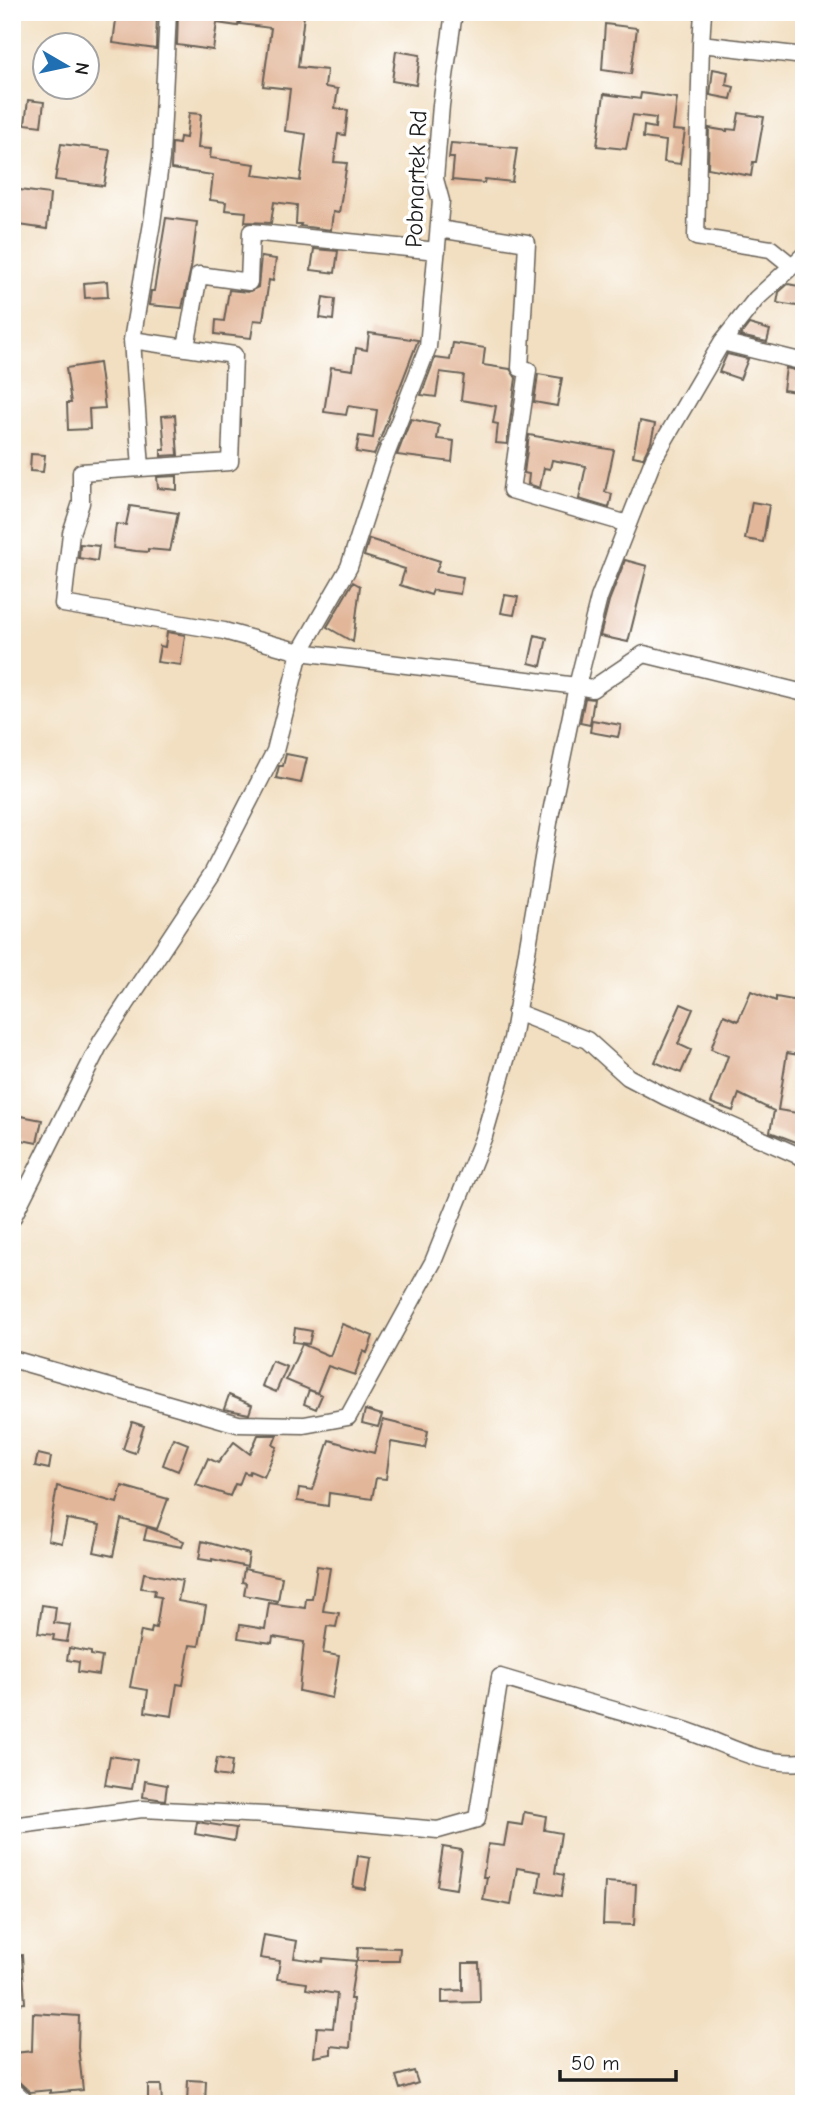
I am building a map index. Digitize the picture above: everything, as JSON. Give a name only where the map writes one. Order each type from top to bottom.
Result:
[{"type":"street","points":[[141,468],[132,340],[161,158],[168,12]]},
{"type":"street","name":"Pobnartek Rd","points":[[12,1219],[101,1042],[212,874],[275,751],[300,652],[349,567],[382,465],[428,347],[441,201],[435,179],[441,105],[454,12]]},
{"type":"street","points":[[12,1359],[238,1424],[304,1425],[348,1417],[433,1262],[484,1136],[512,1039],[548,831],[577,686],[599,598],[654,458],[722,342],[757,299],[798,260],[771,249],[696,237],[703,12]]},
{"type":"street","points":[[701,44],[804,56]]},
{"type":"street","points":[[439,229],[527,243],[520,368],[528,370],[511,490],[628,524]]},
{"type":"street","points":[[186,347],[199,275],[249,282],[251,232],[437,250]]},
{"type":"street","points":[[132,340],[234,355],[230,462],[82,472],[81,503],[71,533],[63,604],[224,631],[300,652],[592,689],[644,654],[804,693]]},
{"type":"street","points":[[722,342],[804,362]]},
{"type":"street","points":[[516,1012],[587,1040],[628,1077],[666,1097],[804,1157]]},
{"type":"street","points":[[12,1826],[142,1809],[286,1816],[438,1830],[477,1819],[500,1677],[683,1729],[727,1748],[767,1760],[804,1762]]},
{"type":"street","points":[[12,2089],[28,2104]]},
{"type":"building","points":[[117,12],[157,12],[156,49],[113,43]]},
{"type":"building","points":[[178,12],[240,14],[238,26],[217,23],[213,50],[177,45]]},
{"type":"building","points":[[242,12],[280,16],[280,12],[304,15],[298,67],[327,70],[325,87],[338,89],[335,108],[348,110],[345,135],[338,134],[334,162],[347,163],[339,213],[333,212],[331,230],[300,226],[301,224],[296,224],[297,205],[274,202],[271,223],[245,222],[246,212],[225,210],[226,202],[210,200],[213,175],[171,169],[172,143],[179,144],[180,137],[186,138],[189,113],[201,114],[198,148],[211,149],[210,158],[255,164],[253,175],[300,181],[306,134],[285,131],[290,89],[263,86],[271,28],[240,24]]},
{"type":"building","points":[[605,24],[637,28],[631,74],[602,70]]},
{"type":"building","points":[[396,51],[420,55],[416,85],[392,81]]},
{"type":"building","points":[[713,69],[728,72],[726,85],[734,87],[731,99],[710,95]]},
{"type":"building","points":[[641,93],[677,98],[673,130],[685,131],[680,164],[664,162],[666,141],[643,138],[644,126],[655,128],[656,118],[633,115],[626,149],[597,146],[604,94],[640,99]]},
{"type":"building","points":[[28,100],[44,102],[41,126],[25,124]]},
{"type":"building","points":[[739,113],[764,117],[751,176],[708,168],[709,128],[736,130]]},
{"type":"building","points":[[451,143],[517,148],[512,182],[452,180],[454,158],[449,158]]},
{"type":"building","points":[[61,144],[110,150],[104,186],[55,180]]},
{"type":"building","points":[[12,189],[50,194],[47,229],[12,224]]},
{"type":"building","points":[[166,218],[197,222],[182,308],[149,305],[151,291],[154,291]]},
{"type":"building","points":[[314,249],[338,251],[335,273],[311,270]]},
{"type":"building","points":[[261,257],[276,259],[273,281],[269,280],[263,321],[254,320],[251,338],[215,334],[216,320],[224,321],[229,290],[248,292],[258,287]]},
{"type":"building","points":[[107,281],[108,297],[85,298],[84,283]]},
{"type":"building","points":[[788,284],[804,287],[804,307],[777,303],[779,292]]},
{"type":"building","points":[[323,297],[335,299],[333,320],[320,318]]},
{"type":"building","points":[[749,324],[770,330],[767,342],[740,336]]},
{"type":"building","points":[[369,333],[418,340],[374,455],[356,452],[359,436],[373,438],[377,410],[348,406],[346,415],[324,412],[331,367],[353,370],[356,348],[367,350]]},
{"type":"building","points":[[453,343],[485,348],[483,365],[510,369],[516,378],[507,444],[496,443],[498,424],[493,423],[496,406],[461,400],[464,375],[440,372],[436,397],[421,395],[435,358],[450,360]]},
{"type":"building","points":[[727,354],[748,359],[740,379],[719,372]]},
{"type":"building","points":[[99,363],[105,408],[89,409],[90,429],[68,430],[67,403],[71,403],[66,368]]},
{"type":"building","points":[[786,368],[803,372],[802,385],[797,384],[796,392],[783,390]]},
{"type":"building","points":[[538,374],[562,378],[557,406],[534,402]]},
{"type":"building","points":[[175,415],[178,455],[161,456],[161,450],[165,450],[162,416]]},
{"type":"building","points":[[411,419],[439,425],[437,439],[454,441],[452,462],[397,455]]},
{"type":"building","points":[[640,421],[655,424],[651,442],[643,458],[633,456]]},
{"type":"building","points":[[529,435],[614,450],[605,492],[612,494],[609,508],[579,499],[586,466],[552,460],[550,469],[544,468],[540,488],[528,484],[529,474],[524,473]]},
{"type":"building","points":[[31,454],[45,455],[43,472],[30,471]]},
{"type":"building","points":[[177,476],[177,490],[158,488],[157,477]]},
{"type":"building","points":[[752,502],[769,505],[763,542],[745,539]]},
{"type":"building","points":[[130,506],[178,513],[170,551],[148,549],[148,552],[113,548],[116,524],[126,525]]},
{"type":"building","points":[[369,539],[440,561],[436,572],[463,577],[460,594],[433,590],[431,595],[400,585],[405,569],[364,556]]},
{"type":"building","points":[[80,544],[99,546],[97,561],[79,558]]},
{"type":"building","points":[[625,560],[647,566],[628,642],[600,636],[609,601]]},
{"type":"building","points":[[353,582],[360,586],[353,642],[327,627]]},
{"type":"building","points":[[505,595],[518,597],[514,615],[501,613]]},
{"type":"building","points":[[167,632],[185,635],[181,665],[157,662],[160,646],[165,647]]},
{"type":"building","points":[[535,635],[547,638],[541,666],[529,663]]},
{"type":"building","points":[[585,698],[594,699],[590,725],[580,723]]},
{"type":"building","points":[[592,720],[621,725],[618,737],[590,732]]},
{"type":"building","points":[[286,754],[307,758],[301,783],[276,778]]},
{"type":"building","points":[[751,991],[776,1001],[776,997],[804,1002],[804,1036],[799,1055],[787,1053],[778,1110],[804,1114],[804,1145],[770,1132],[774,1111],[739,1094],[733,1111],[711,1103],[728,1056],[711,1049],[718,1029],[724,1015],[738,1021]]},
{"type":"building","points":[[681,1004],[693,1009],[678,1044],[691,1050],[681,1073],[655,1062]]},
{"type":"building","points":[[21,1116],[42,1120],[37,1143],[17,1139]]},
{"type":"building","points":[[342,1324],[373,1336],[367,1353],[363,1351],[355,1375],[328,1366],[317,1393],[286,1380],[302,1344],[330,1356]]},
{"type":"building","points":[[295,1328],[312,1331],[309,1344],[293,1342]]},
{"type":"building","points":[[272,1361],[287,1367],[276,1392],[262,1386]]},
{"type":"building","points":[[309,1390],[322,1395],[316,1409],[304,1404]]},
{"type":"building","points":[[229,1395],[252,1405],[249,1414],[224,1409]]},
{"type":"building","points":[[365,1410],[382,1415],[378,1427],[362,1423]]},
{"type":"building","points":[[383,1420],[428,1431],[425,1448],[391,1442],[386,1479],[376,1478],[372,1499],[329,1493],[328,1506],[297,1501],[299,1488],[313,1490],[329,1440],[374,1453]]},
{"type":"building","points":[[132,1422],[144,1426],[135,1453],[123,1449]]},
{"type":"building","points":[[258,1435],[277,1435],[273,1445],[277,1447],[264,1477],[250,1471],[249,1474],[244,1472],[239,1485],[235,1484],[230,1496],[196,1485],[208,1458],[218,1463],[234,1442],[250,1454]]},
{"type":"building","points":[[173,1438],[188,1444],[178,1471],[163,1465]]},
{"type":"building","points":[[38,1454],[51,1457],[49,1469],[35,1466]]},
{"type":"building","points":[[57,1486],[117,1503],[122,1486],[168,1499],[157,1529],[121,1519],[113,1556],[94,1552],[100,1525],[67,1519],[62,1543],[48,1540]]},
{"type":"building","points":[[147,1527],[184,1541],[182,1547],[144,1540]]},
{"type":"building","points":[[202,1541],[249,1554],[247,1567],[212,1559],[199,1559]]},
{"type":"building","points":[[317,1566],[330,1568],[323,1611],[339,1613],[336,1627],[327,1626],[323,1653],[339,1656],[332,1698],[299,1691],[304,1642],[273,1637],[272,1643],[238,1638],[240,1625],[265,1629],[269,1603],[305,1608],[306,1599],[312,1599]]},
{"type":"building","points":[[244,1569],[282,1577],[278,1601],[244,1595]]},
{"type":"building","points":[[144,1573],[182,1580],[178,1601],[206,1606],[199,1646],[190,1645],[183,1685],[177,1684],[172,1716],[145,1712],[148,1690],[130,1687],[141,1631],[151,1633],[152,1627],[156,1628],[161,1597],[154,1596],[155,1590],[141,1588]]},
{"type":"building","points":[[42,1605],[56,1607],[54,1623],[70,1625],[67,1642],[53,1640],[54,1635],[38,1633]]},
{"type":"building","points":[[69,1648],[102,1657],[99,1675],[78,1672],[79,1662],[67,1660]]},
{"type":"building","points":[[110,1756],[137,1760],[132,1789],[105,1785]]},
{"type":"building","points":[[217,1758],[232,1761],[230,1777],[214,1775]]},
{"type":"building","points":[[145,1781],[167,1785],[165,1800],[143,1797]]},
{"type":"building","points":[[524,1812],[546,1816],[544,1830],[561,1833],[555,1873],[564,1875],[561,1896],[538,1892],[541,1872],[517,1868],[511,1905],[483,1900],[488,1844],[504,1846],[508,1823],[522,1825]]},
{"type":"building","points":[[197,1822],[236,1828],[234,1841],[195,1834]]},
{"type":"building","points":[[443,1847],[462,1850],[456,1889],[437,1886]]},
{"type":"building","points":[[358,1856],[370,1858],[365,1889],[353,1887]]},
{"type":"building","points":[[605,1882],[636,1884],[634,1925],[603,1924]]},
{"type":"building","points":[[264,1935],[297,1941],[294,1958],[322,1962],[323,1958],[356,1961],[350,1999],[353,1999],[350,2048],[331,2046],[331,2054],[314,2057],[317,2027],[333,2028],[337,1994],[306,1989],[307,1983],[277,1979],[280,1961],[260,1958]]},
{"type":"building","points":[[358,1947],[400,1948],[399,1961],[357,1961]]},
{"type":"building","points":[[22,1955],[25,2003],[12,2004],[12,1956]]},
{"type":"building","points":[[463,1963],[479,1963],[480,2002],[442,2003],[442,1991],[463,1990]]},
{"type":"building","points":[[33,2013],[79,2016],[78,2047],[83,2090],[30,2092],[18,2081],[15,2053],[32,2051]]},
{"type":"building","points":[[414,2071],[418,2083],[400,2089],[396,2076]]},
{"type":"building","points":[[188,2080],[206,2081],[205,2104],[187,2104]]},
{"type":"building","points":[[148,2085],[161,2085],[162,2104],[148,2104]]}]
